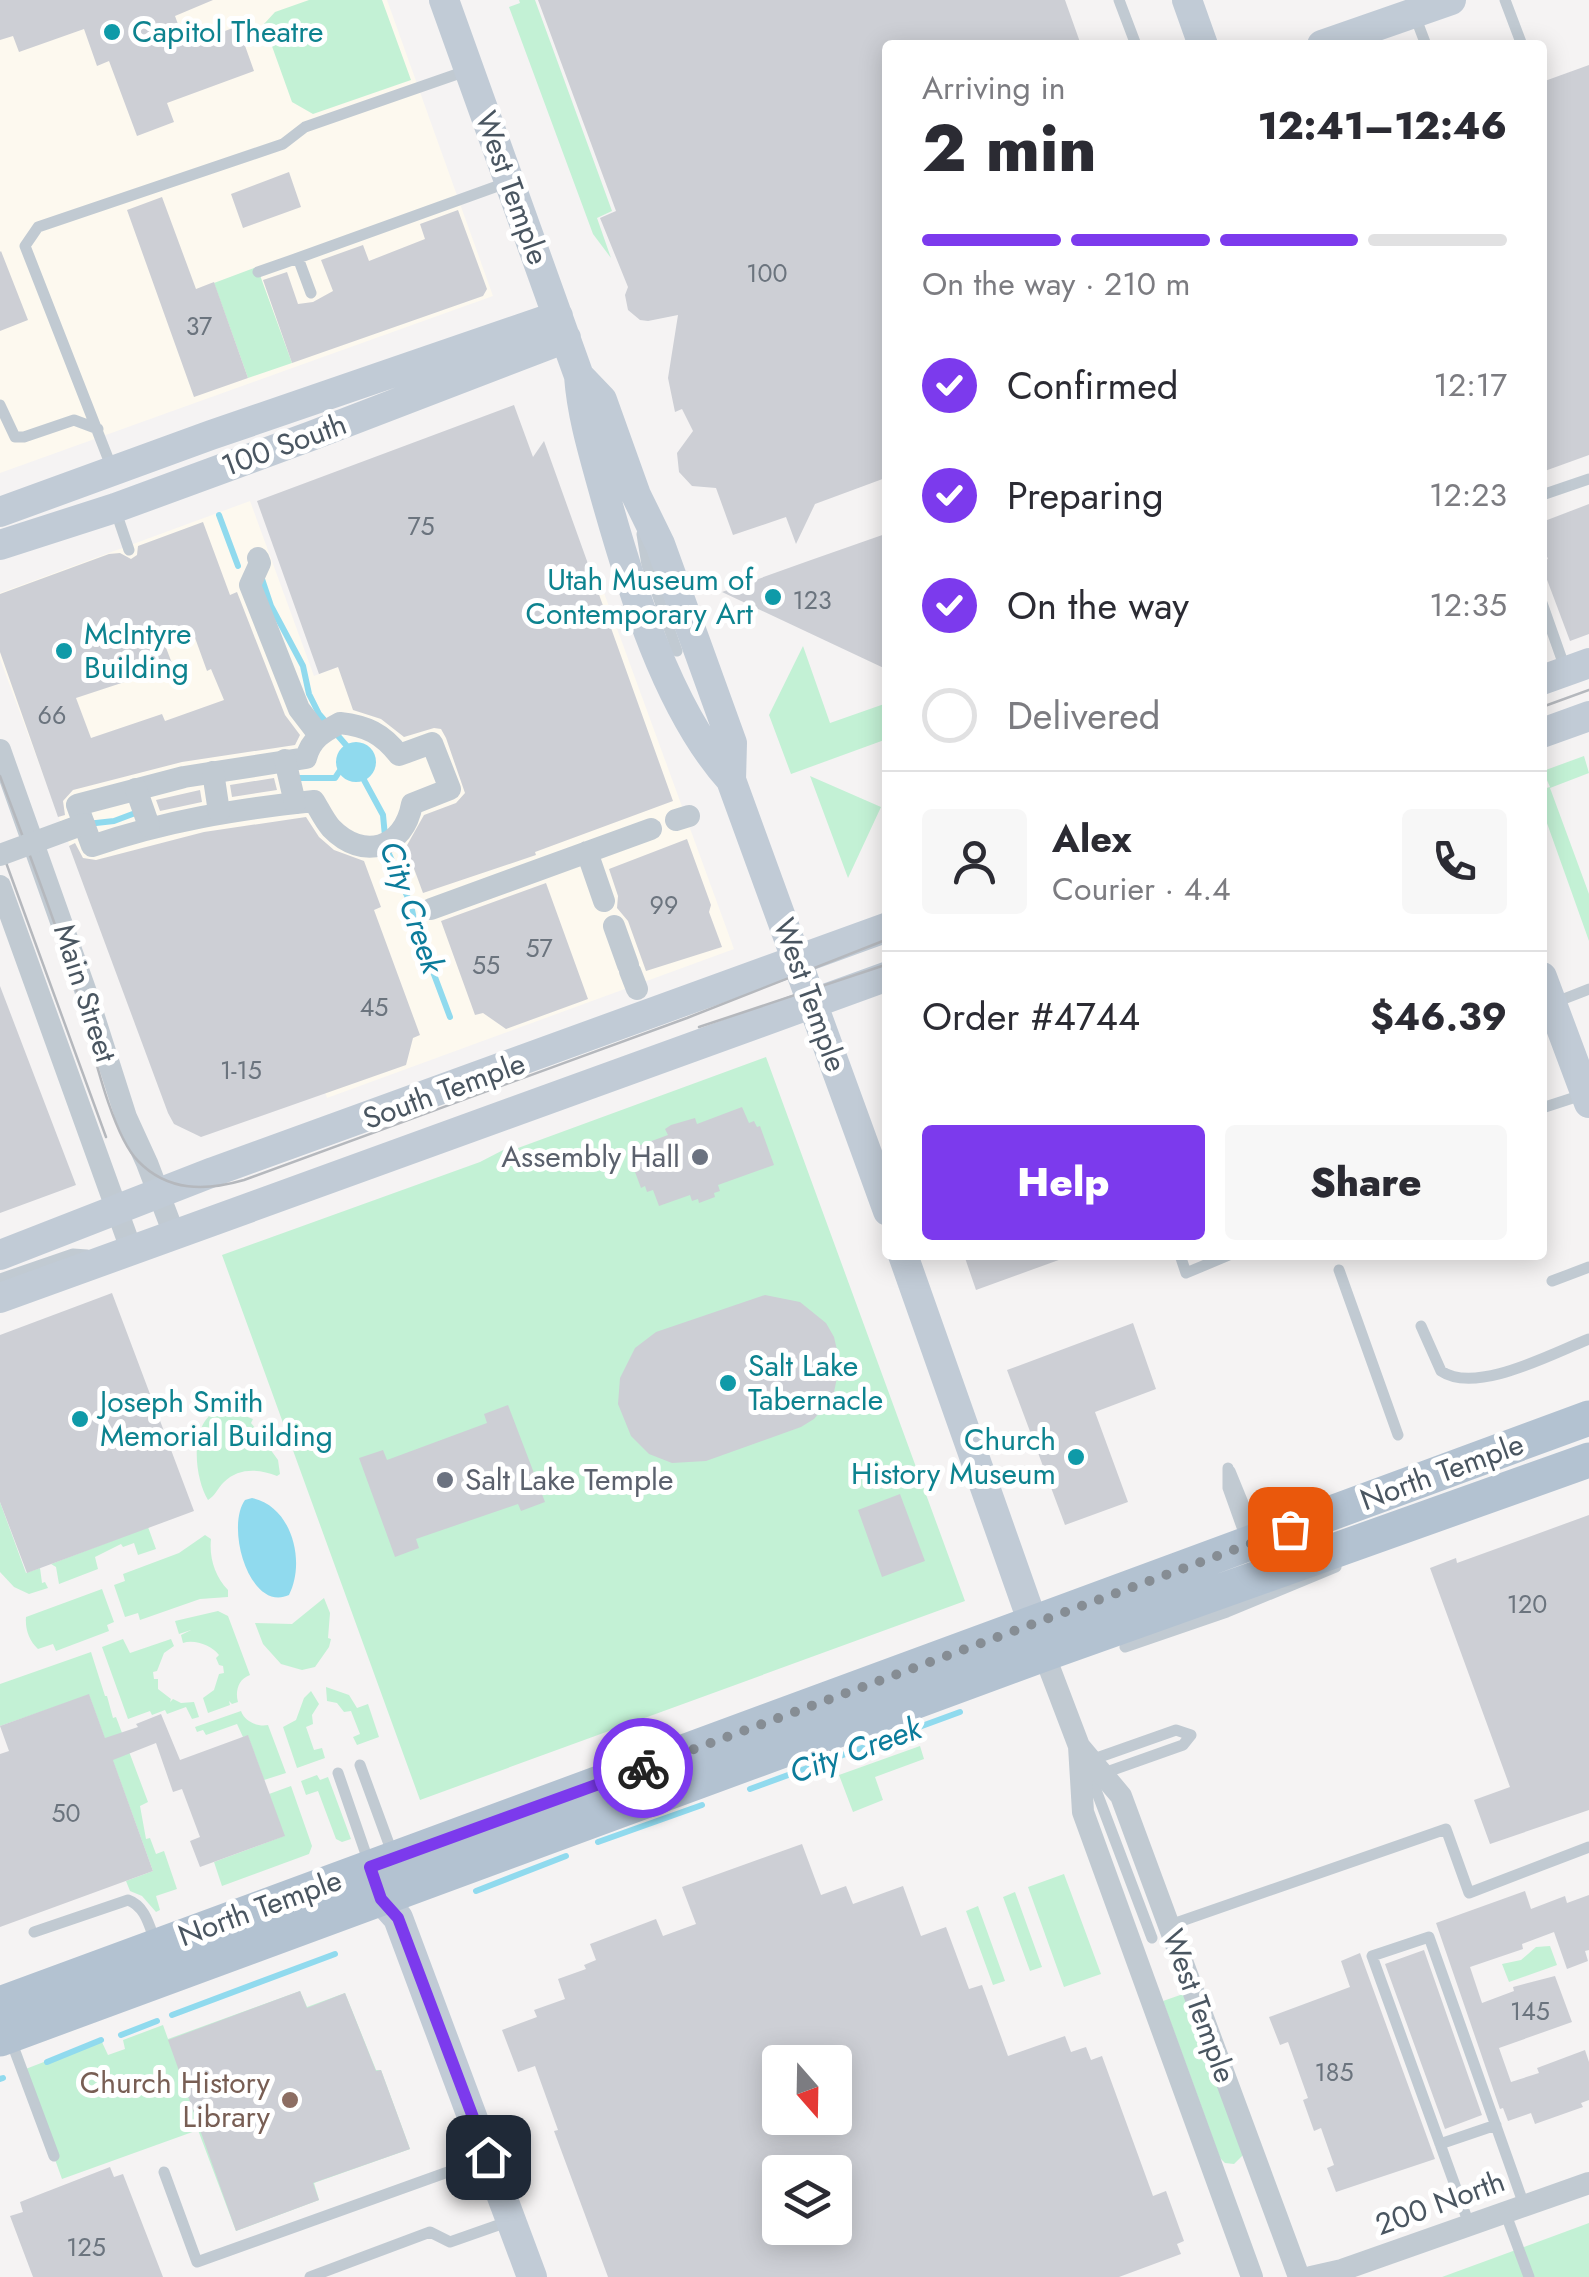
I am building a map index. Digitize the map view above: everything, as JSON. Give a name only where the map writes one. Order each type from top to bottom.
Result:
[{"type":"main road","name":"North Temple","points":[[2,2022],[390,1886],[1039,1639],[1253,1543],[1589,1418]]},
{"type":"main road","name":"North Temple","points":[[1039,1639],[1362,1548],[1589,1460]]},
{"type":"main road","name":"North Temple","points":[[2,2022],[157,1946],[390,1886]]},
{"type":"street","name":"West Temple","points":[[444,0],[579,376],[581,408],[617,540],[674,694],[707,753],[731,780],[871,1149],[882,1190]]},
{"type":"street","points":[[1186,0],[1201,40]]},
{"type":"street","points":[[1336,40],[1451,0]]},
{"type":"street","name":"100 South","points":[[0,512],[193,442],[562,326]]},
{"type":"street","name":"100 South","points":[[0,545],[115,508],[562,326]]},
{"type":"street","name":"West Temple","points":[[579,376],[602,400],[636,496],[660,544],[732,743],[731,780]]},
{"type":"street","points":[[115,508],[113,492],[117,486],[162,466],[193,442]]},
{"type":"street","points":[[258,558],[260,563],[250,585],[299,709],[318,735]]},
{"type":"street","points":[[0,855],[84,825],[143,792],[306,758],[318,735],[340,723],[357,725],[387,739],[398,755],[432,743],[450,789],[412,804],[408,824],[398,836],[367,848],[346,840],[330,826],[314,801],[298,798],[152,820],[84,825]]},
{"type":"street","points":[[1547,732],[1587,724]]},
{"type":"street","name":"Main Street","points":[[0,750],[87,994],[126,1117],[174,1234]]},
{"type":"street","points":[[292,763],[212,772],[77,805],[92,846],[149,826],[298,798]]},
{"type":"street","points":[[292,763],[298,798]]},
{"type":"street","points":[[212,772],[218,812]]},
{"type":"street","points":[[136,789],[149,826]]},
{"type":"street","points":[[430,908],[651,829]]},
{"type":"street","points":[[587,852],[632,975]]},
{"type":"street","name":"Main Street","points":[[0,886],[116,1212],[120,1253]]},
{"type":"street","name":"South Temple","points":[[0,1254],[882,929]]},
{"type":"street","name":"South Temple","points":[[0,1298],[882,978]]},
{"type":"street","points":[[1547,990],[1587,1092]]},
{"type":"street","name":"West Temple","points":[[905,1260],[1039,1639],[1092,1760],[1121,1796],[1161,1932],[1299,2277]]},
{"type":"street","name":"West Temple","points":[[1092,1760],[1083,1812],[1252,2277]]},
{"type":"street","points":[[390,1886],[532,2277]]},
{"type":"street","name":"200 North","points":[[1311,2277],[1330,2274],[1589,2182]]},
{"type":"lane","points":[[1120,0],[1134,40]]},
{"type":"lane","points":[[1505,0],[1520,40]]},
{"type":"lane","points":[[1414,13],[1424,40]]},
{"type":"lane","points":[[113,471],[25,246],[38,227],[283,144],[305,127],[470,69]]},
{"type":"lane","points":[[258,272],[510,181]]},
{"type":"lane","points":[[298,258],[311,293]]},
{"type":"lane","points":[[0,405],[15,437],[74,420],[98,430]]},
{"type":"lane","points":[[1547,493],[1589,478]]},
{"type":"lane","points":[[605,495],[647,566]]},
{"type":"lane","points":[[636,496],[647,566],[677,651]]},
{"type":"lane","points":[[115,508],[129,550]]},
{"type":"lane","points":[[1547,611],[1557,625],[1566,671]]},
{"type":"lane","points":[[1547,990],[1589,989]]},
{"type":"lane","points":[[1547,1106],[1587,1092]]},
{"type":"lane","points":[[0,1279],[73,1254],[120,1253]]},
{"type":"lane","points":[[1182,1260],[1186,1273],[1217,1260]]},
{"type":"lane","points":[[1552,1281],[1589,1267]]},
{"type":"lane","points":[[1339,1270],[1398,1435]]},
{"type":"lane","points":[[1421,1326],[1441,1371],[1462,1380],[1512,1370],[1589,1339]]},
{"type":"lane","points":[[1228,1468],[1253,1543],[1228,1488],[1228,1468]]},
{"type":"lane","points":[[1126,1647],[1227,1612],[1341,1565]]},
{"type":"lane","points":[[1176,1730],[1190,1735],[1183,1745],[1092,1760],[1176,1730]]},
{"type":"lane","points":[[1092,1760],[1161,1932],[1446,1829],[1469,1892],[1589,1848]]},
{"type":"lane","points":[[360,1765],[390,1886]]},
{"type":"lane","points":[[338,1773],[390,1886]]},
{"type":"lane","points":[[34,1932],[128,1900],[142,1911],[157,1946]]},
{"type":"lane","points":[[1470,2224],[1372,1956],[1429,1937],[1496,2125],[1529,2277]]},
{"type":"lane","points":[[2,2022],[54,2156]]},
{"type":"lane","points":[[1440,2144],[1496,2125]]},
{"type":"lane","points":[[164,2172],[198,2262],[488,2157]]},
{"type":"lane","points":[[310,2277],[430,2232],[450,2242],[512,2220]]},
{"type":"shaded area","points":[[0,0],[387,0],[493,296],[0,473]]},
{"type":"shaded area","points":[[250,501],[314,676],[596,571],[734,949],[327,1098],[322,1084],[155,1075],[0,659],[0,593]]},
{"type":"green space","points":[[309,0],[382,0],[411,80],[313,114],[292,102],[264,24],[275,12]]},
{"type":"green space","points":[[519,0],[535,0],[612,211],[597,218],[611,258],[593,234],[509,7],[520,3]]},
{"type":"green space","points":[[257,267],[292,363],[248,378],[214,283]]},
{"type":"green space","points":[[803,646],[830,723],[882,705],[882,741],[791,774],[769,715]]},
{"type":"green space","points":[[1584,756],[1589,773],[1550,788],[1589,894],[1589,941],[1547,823],[1547,770]]},
{"type":"green space","points":[[810,776],[881,807],[848,878]]},
{"type":"green space","points":[[766,1057],[965,1601],[420,1800],[222,1255],[480,1162],[509,1147],[518,1148]]},
{"type":"green space","points":[[224,1408],[253,1419],[251,1423],[264,1434],[278,1460],[280,1474],[236,1474],[208,1500],[197,1463],[199,1435],[212,1413]]},
{"type":"green space","points":[[0,1502],[26,1573],[40,1568],[42,1583],[48,1588],[29,1594],[14,1587],[0,1572]]},
{"type":"green space","points":[[148,1527],[156,1549],[138,1555],[134,1543],[123,1547],[121,1544],[95,1557],[98,1569],[59,1584],[56,1567],[51,1564]]},
{"type":"green space","points":[[205,1535],[211,1539],[214,1566],[228,1597],[200,1599],[140,1620],[138,1613],[125,1617],[114,1585],[125,1581],[123,1574],[179,1553]]},
{"type":"green space","points":[[102,1589],[114,1622],[107,1625],[109,1631],[56,1651],[53,1644],[38,1649],[35,1646],[28,1635],[26,1617]]},
{"type":"green space","points":[[324,1598],[330,1613],[329,1647],[315,1667],[302,1670],[281,1664],[263,1644],[255,1623],[292,1624]]},
{"type":"green space","points":[[218,1611],[228,1616],[250,1675],[238,1686],[238,1702],[229,1701],[230,1705],[208,1713],[203,1698],[214,1690],[219,1674],[224,1673],[223,1666],[216,1658],[219,1655],[208,1646],[183,1643],[181,1635],[191,1630],[179,1634],[175,1621]]},
{"type":"green space","points":[[123,1639],[130,1653],[171,1639],[174,1646],[164,1653],[153,1672],[154,1679],[158,1679],[158,1689],[170,1702],[194,1702],[199,1717],[192,1719],[186,1707],[167,1714],[165,1710],[152,1715],[150,1711],[128,1719],[102,1647]]},
{"type":"green space","points":[[91,1652],[148,1802],[140,1806],[146,1839],[150,1838],[156,1854],[164,1851],[177,1889],[156,1896],[160,1910],[156,1912],[142,1896],[130,1891],[126,1881],[153,1871],[89,1695],[0,1726],[0,1684]]},
{"type":"green space","points":[[326,1687],[349,1695],[357,1708],[368,1704],[379,1737],[357,1745],[353,1737],[360,1734],[351,1711],[344,1712],[337,1703],[327,1701]]},
{"type":"green space","points":[[311,1691],[319,1704],[312,1715],[313,1724],[306,1727],[314,1750],[322,1748],[325,1758],[297,1768],[283,1727],[296,1720],[304,1698]]},
{"type":"green space","points":[[241,1711],[252,1723],[268,1725],[286,1773],[264,1780],[248,1736],[243,1737],[237,1724],[206,1735],[203,1730],[197,1732],[195,1727]]},
{"type":"green space","points":[[920,1746],[924,1759],[875,1777],[883,1800],[853,1812],[839,1775]]},
{"type":"green space","points":[[317,1775],[320,1780],[328,1777],[351,1839],[336,1839],[318,1791],[306,1795],[301,1781]]},
{"type":"green space","points":[[291,1786],[312,1846],[309,1854],[222,1886],[214,1862],[284,1836],[269,1794]]},
{"type":"green space","points":[[1064,1874],[1101,1974],[1064,1987],[1028,1887]]},
{"type":"green space","points":[[1015,1892],[1042,1967],[1030,1971],[1003,1897]]},
{"type":"green space","points":[[978,1906],[1005,1981],[993,1985],[966,1911]]},
{"type":"green space","points":[[1550,1946],[1557,1965],[1509,1982],[1502,1964],[1521,1960],[1536,1947]]},
{"type":"green space","name":"Church History Library","points":[[300,1991],[307,2007],[345,1993],[376,2070],[381,2070],[410,2149],[314,2183],[319,2200],[236,2231],[198,2130],[62,2179],[23,2070],[101,2040],[108,2055],[125,2049],[123,2040],[163,2025],[168,2039]]},
{"type":"green space","points":[[1186,1993],[1243,2155],[1234,2164],[1220,2158],[1163,2001]]},
{"type":"green space","points":[[1589,2223],[1589,2277],[1442,2277]]},
{"type":"water","points":[[356,742],[370,748],[376,762],[370,776],[356,782],[342,776],[336,762],[342,748]]},
{"type":"water","points":[[252,1498],[277,1512],[292,1537],[296,1567],[289,1595],[275,1597],[263,1592],[245,1565],[238,1529],[245,1500]]},
{"type":"building","points":[[0,0],[213,0],[175,16],[186,46],[238,26],[254,71],[167,103],[174,122],[137,136],[109,61],[97,66],[84,29],[19,52],[13,36],[0,40]]},
{"type":"building","points":[[538,0],[1065,0],[1079,40],[882,40],[882,479],[815,504],[796,544],[786,517],[733,535],[716,488],[692,486],[679,472],[677,453],[693,431],[682,409],[675,412],[668,378],[678,315],[648,321],[628,310],[628,287],[600,218],[616,211]]},
{"type":"building","points":[[1589,65],[1589,455],[1547,470],[1547,80]]},
{"type":"building","points":[[289,172],[301,207],[243,228],[231,194]]},
{"type":"building","points":[[162,197],[196,289],[214,282],[248,378],[194,397],[127,210]]},
{"type":"building","points":[[458,210],[487,289],[483,296],[292,363],[263,280],[287,272],[298,304],[313,302],[333,291],[321,260],[363,245],[369,261],[425,239],[420,224]]},
{"type":"building","points":[[0,252],[28,320],[0,331]]},
{"type":"building","points":[[514,405],[533,457],[544,441],[673,801],[535,852],[536,855],[423,893],[406,847],[424,815],[456,803],[465,793],[446,738],[441,729],[434,728],[404,737],[381,719],[353,710],[338,667],[319,674],[257,501]]},
{"type":"building","points":[[1589,504],[1589,634],[1570,641],[1547,580],[1547,520]]},
{"type":"building","points":[[203,522],[230,595],[237,592],[285,715],[300,735],[295,745],[182,762],[73,790],[63,801],[65,815],[58,817],[0,652],[0,594],[109,554],[120,553],[131,559],[137,555],[138,546]],"holes":[[[194,635],[207,671],[211,669],[224,700],[165,721],[162,714],[91,738],[76,698],[173,666],[165,645]]]},
{"type":"building","points":[[882,535],[882,667],[722,592]]},
{"type":"building","points":[[274,778],[277,790],[232,797],[230,785]]},
{"type":"building","points":[[200,790],[202,802],[160,811],[156,800]]},
{"type":"building","points":[[306,817],[319,837],[334,850],[364,861],[381,907],[374,910],[420,1035],[413,1038],[406,1065],[201,1137],[174,1124],[168,1113],[69,846],[75,843],[83,858],[96,860],[204,832]]},
{"type":"building","points":[[687,839],[722,947],[646,971],[628,921],[617,908],[618,896],[609,869]]},
{"type":"building","points":[[546,883],[588,999],[506,1029],[483,1013],[475,1015],[441,921]]},
{"type":"building","points":[[0,986],[76,1185],[0,1213]]},
{"type":"building","name":"Assembly Hall","points":[[742,1107],[749,1123],[754,1121],[760,1126],[774,1165],[718,1185],[720,1191],[714,1193],[715,1197],[699,1203],[698,1199],[692,1201],[690,1195],[659,1206],[653,1190],[641,1188],[635,1172],[640,1170],[637,1163],[643,1161],[638,1146],[668,1135],[665,1129],[671,1125],[695,1118],[697,1124]]},
{"type":"building","points":[[966,1260],[1059,1260],[976,1290]]},
{"type":"building","name":"Joseph Smith Memorial Building","points":[[112,1293],[194,1511],[27,1573],[0,1502],[0,1335]]},
{"type":"building","name":"Salt Lake Tabernacle","points":[[765,1295],[800,1302],[826,1323],[840,1363],[833,1397],[814,1419],[801,1427],[706,1461],[672,1463],[649,1454],[631,1436],[618,1404],[620,1378],[635,1348],[656,1332]]},
{"type":"building","name":"Church History Museum","points":[[1133,1323],[1156,1389],[1095,1412],[1128,1502],[1065,1525],[1007,1370]]},
{"type":"building","name":"Salt Lake Temple","points":[[508,1405],[545,1502],[521,1511],[518,1504],[416,1539],[419,1548],[395,1557],[359,1458],[383,1450],[387,1460],[487,1423],[484,1414]]},
{"type":"building","points":[[900,1494],[925,1561],[882,1577],[858,1510]]},
{"type":"building","points":[[1589,1515],[1589,1810],[1490,1844],[1474,1800],[1510,1787],[1430,1568],[1456,1558],[1457,1563]]},
{"type":"building","points":[[89,1694],[105,1738],[161,1714],[180,1760],[248,1735],[285,1836],[200,1867],[190,1841],[200,1837],[182,1789],[173,1792],[156,1743],[113,1760],[153,1871],[0,1927],[0,1754],[9,1751],[0,1726]]},
{"type":"building","points":[[802,1844],[821,1895],[846,1886],[853,1904],[903,1886],[921,1936],[946,1927],[969,1989],[982,1985],[1008,2056],[1065,2036],[1071,2052],[1086,2047],[1091,2060],[1102,2056],[1153,2196],[1166,2191],[1184,2241],[1177,2244],[1181,2254],[1119,2277],[608,2277],[554,2131],[558,2130],[535,2066],[518,2072],[502,2030],[537,2017],[534,2010],[565,1999],[558,1979],[586,1969],[584,1965],[596,1960],[590,1944],[656,1919],[663,1936],[696,1924],[682,1887]]},
{"type":"building","points":[[1525,1891],[1531,1909],[1565,1896],[1567,1903],[1589,1895],[1589,1950],[1585,1951],[1588,1961],[1567,1969],[1554,1932],[1522,1944],[1523,1949],[1470,1967],[1482,2003],[1514,1991],[1513,1987],[1555,1976],[1572,2022],[1499,2048],[1511,2082],[1585,2050],[1589,2062],[1589,2100],[1581,2103],[1583,2107],[1535,2124],[1531,2113],[1508,2121],[1503,2108],[1500,2109],[1436,1923]]},
{"type":"building","points":[[1424,1950],[1482,2115],[1445,2129],[1385,1964]]},
{"type":"building","points":[[1360,1953],[1435,2159],[1336,2192],[1327,2168],[1334,2165],[1321,2128],[1314,2131],[1303,2100],[1308,2098],[1288,2042],[1280,2045],[1269,2017],[1350,1987],[1341,1961]]},
{"type":"building","name":"Church History Library","points":[[300,1991],[307,2008],[345,1993],[376,2071],[381,2070],[410,2149],[313,2183],[319,2200],[236,2231],[168,2040]]},
{"type":"building","points":[[110,2167],[114,2177],[123,2174],[163,2277],[33,2277],[10,2216],[23,2212],[20,2202]]},
{"type":"waterway","name":"City Creek","points":[[219,515],[238,566]]},
{"type":"waterway","name":"City Creek","points":[[262,579],[271,606],[303,666],[309,694],[319,714],[346,745]]},
{"type":"waterway","points":[[294,778],[335,778],[339,772]]},
{"type":"waterway","name":"City Creek","points":[[364,780],[383,815],[386,847],[450,1017]]},
{"type":"waterway","points":[[87,824],[114,821],[138,812]]},
{"type":"waterway","name":"City Creek","points":[[750,1789],[960,1712]]},
{"type":"waterway","name":"City Creek","points":[[598,1842],[702,1805]]},
{"type":"waterway","name":"City Creek","points":[[476,1891],[566,1856]]},
{"type":"waterway","name":"City Creek","points":[[172,2015],[335,1954]]},
{"type":"waterway","name":"City Creek","points":[[121,2035],[157,2021]]},
{"type":"waterway","name":"City Creek","points":[[47,2062],[101,2040]]},
{"type":"tram line","points":[[1547,705],[1589,690]]},
{"type":"tram line","points":[[0,776],[62,945],[117,1125],[138,1161],[175,1184],[202,1187],[244,1180],[687,1018],[882,941]]},
{"type":"tram line","points":[[0,846],[106,1137]]},
{"type":"tram line","points":[[699,1027],[882,966]]},
{"type":"way so far","points":[[643,1768],[1290,1529]]},
{"type":"place","name":"Capitol Theatre","points":[[112,32]]},
{"type":"place","name":"Utah Museum of Contemporary Art","points":[[773,597]]},
{"type":"place","name":"McIntyre Building","points":[[64,651]]},
{"type":"place","name":"Assembly Hall","points":[[700,1157]]},
{"type":"place","name":"Salt Lake Tabernacle","points":[[728,1383]]},
{"type":"place","name":"Joseph Smith Memorial Building","points":[[80,1419]]},
{"type":"place","name":"Church History Museum","points":[[1076,1457]]},
{"type":"place","name":"Salt Lake Temple","points":[[445,1480]]},
{"type":"place","name":"Church History Library","points":[[290,2100]]},
{"type":"route","points":[[488,2157],[398,1918],[381,1899],[370,1867],[643,1768]]}]
